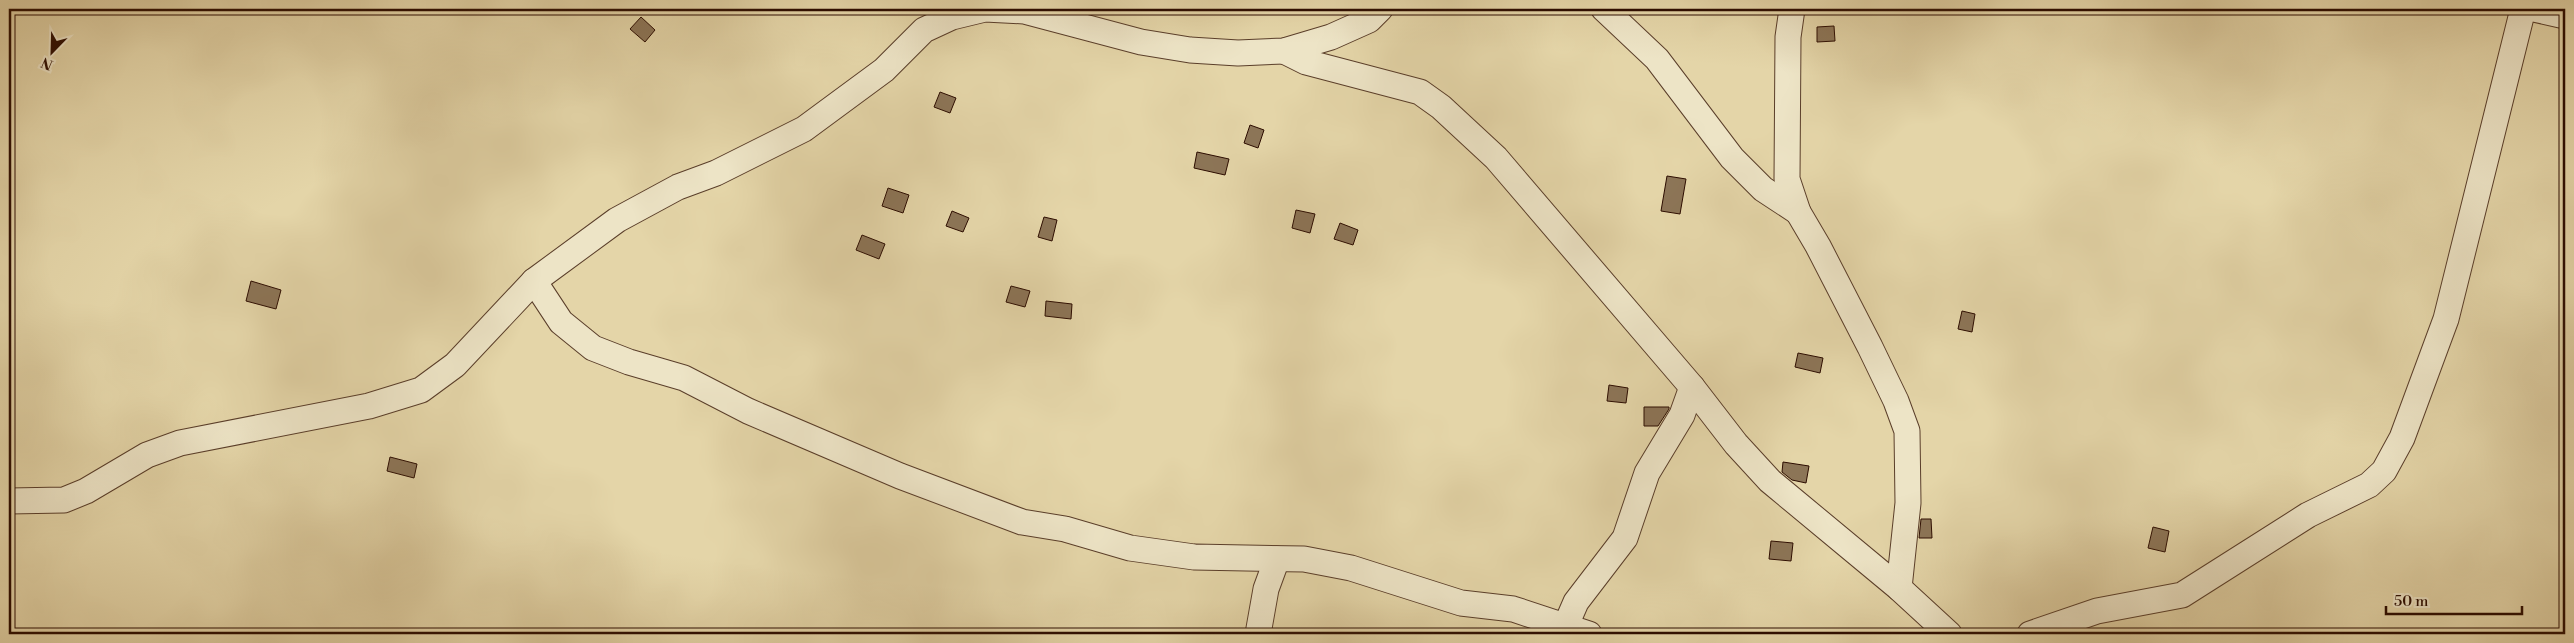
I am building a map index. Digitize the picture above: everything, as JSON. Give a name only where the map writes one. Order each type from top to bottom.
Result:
[{"type":"street","points":[[9,501],[64,500],[86,491],[147,455],[180,443],[369,406],[421,390],[455,365],[534,281],[617,220],[678,187],[716,173],[804,129],[884,70],[924,30],[952,17],[985,9],[1024,12],[1141,42],[1190,50],[1238,53],[1284,51],[1331,38],[1375,16],[1380,9]]},
{"type":"street","points":[[1604,9],[1658,59],[1732,158],[1763,189],[1798,212]]},
{"type":"street","points":[[1792,9],[1788,37],[1787,179],[1798,212],[1818,246],[1870,347],[1896,401],[1907,431],[1908,503],[1899,588]]},
{"type":"street","points":[[2030,634],[2096,611],[2182,596],[2308,515],[2369,486],[2384,470],[2402,438],[2446,319],[2523,9]]},
{"type":"street","points":[[2534,9],[2565,16]]},
{"type":"street","points":[[1284,51],[1306,62],[1420,92],[1441,107],[1496,158],[1692,387],[1736,444],[1770,481],[1899,588],[1949,634]]},
{"type":"street","points":[[534,281],[561,322],[593,348],[628,362],[684,378],[748,411],[873,465],[1022,522],[1065,529],[1130,548],[1194,557],[1304,558],[1351,568],[1462,603],[1513,609],[1589,634]]},
{"type":"street","points":[[1566,626],[1576,602],[1625,538],[1647,472],[1674,431],[1692,387]]},
{"type":"street","points":[[1258,634],[1266,589],[1277,559]]},
{"type":"building","points":[[641,17],[655,30],[645,42],[630,29]]},
{"type":"building","points":[[1834,26],[1835,41],[1817,42],[1817,27]]},
{"type":"building","points":[[940,92],[956,98],[950,113],[934,107]]},
{"type":"building","points":[[1250,125],[1264,130],[1258,148],[1244,143]]},
{"type":"building","points":[[1197,152],[1229,159],[1225,175],[1194,168]]},
{"type":"building","points":[[1667,176],[1686,179],[1680,214],[1661,211]]},
{"type":"building","points":[[888,188],[909,195],[903,213],[882,206]]},
{"type":"building","points":[[1296,210],[1315,214],[1310,233],[1292,228]]},
{"type":"building","points":[[952,211],[969,218],[963,232],[946,226]]},
{"type":"building","points":[[1044,217],[1057,220],[1052,241],[1038,237]]},
{"type":"building","points":[[1340,223],[1358,230],[1353,245],[1334,239]]},
{"type":"building","points":[[862,235],[885,244],[879,259],[856,250]]},
{"type":"building","points":[[251,281],[281,290],[276,309],[246,301]]},
{"type":"building","points":[[1011,286],[1030,291],[1025,307],[1006,302]]},
{"type":"building","points":[[1046,301],[1072,304],[1071,319],[1045,316]]},
{"type":"building","points":[[1962,311],[1975,314],[1972,332],[1958,329]]},
{"type":"building","points":[[1798,353],[1823,358],[1820,373],[1795,367]]},
{"type":"building","points":[[1609,385],[1628,388],[1626,403],[1607,401]]},
{"type":"building","points":[[1644,407],[1669,407],[1669,409],[1658,426],[1644,426]]},
{"type":"building","points":[[390,457],[417,464],[414,478],[387,471]]},
{"type":"building","points":[[1783,462],[1809,466],[1806,483],[1792,480],[1782,472]]},
{"type":"building","points":[[1921,519],[1931,519],[1932,538],[1919,538]]},
{"type":"building","points":[[2153,527],[2169,531],[2165,552],[2148,548]]},
{"type":"building","points":[[1771,541],[1793,543],[1791,561],[1769,559]]}]
